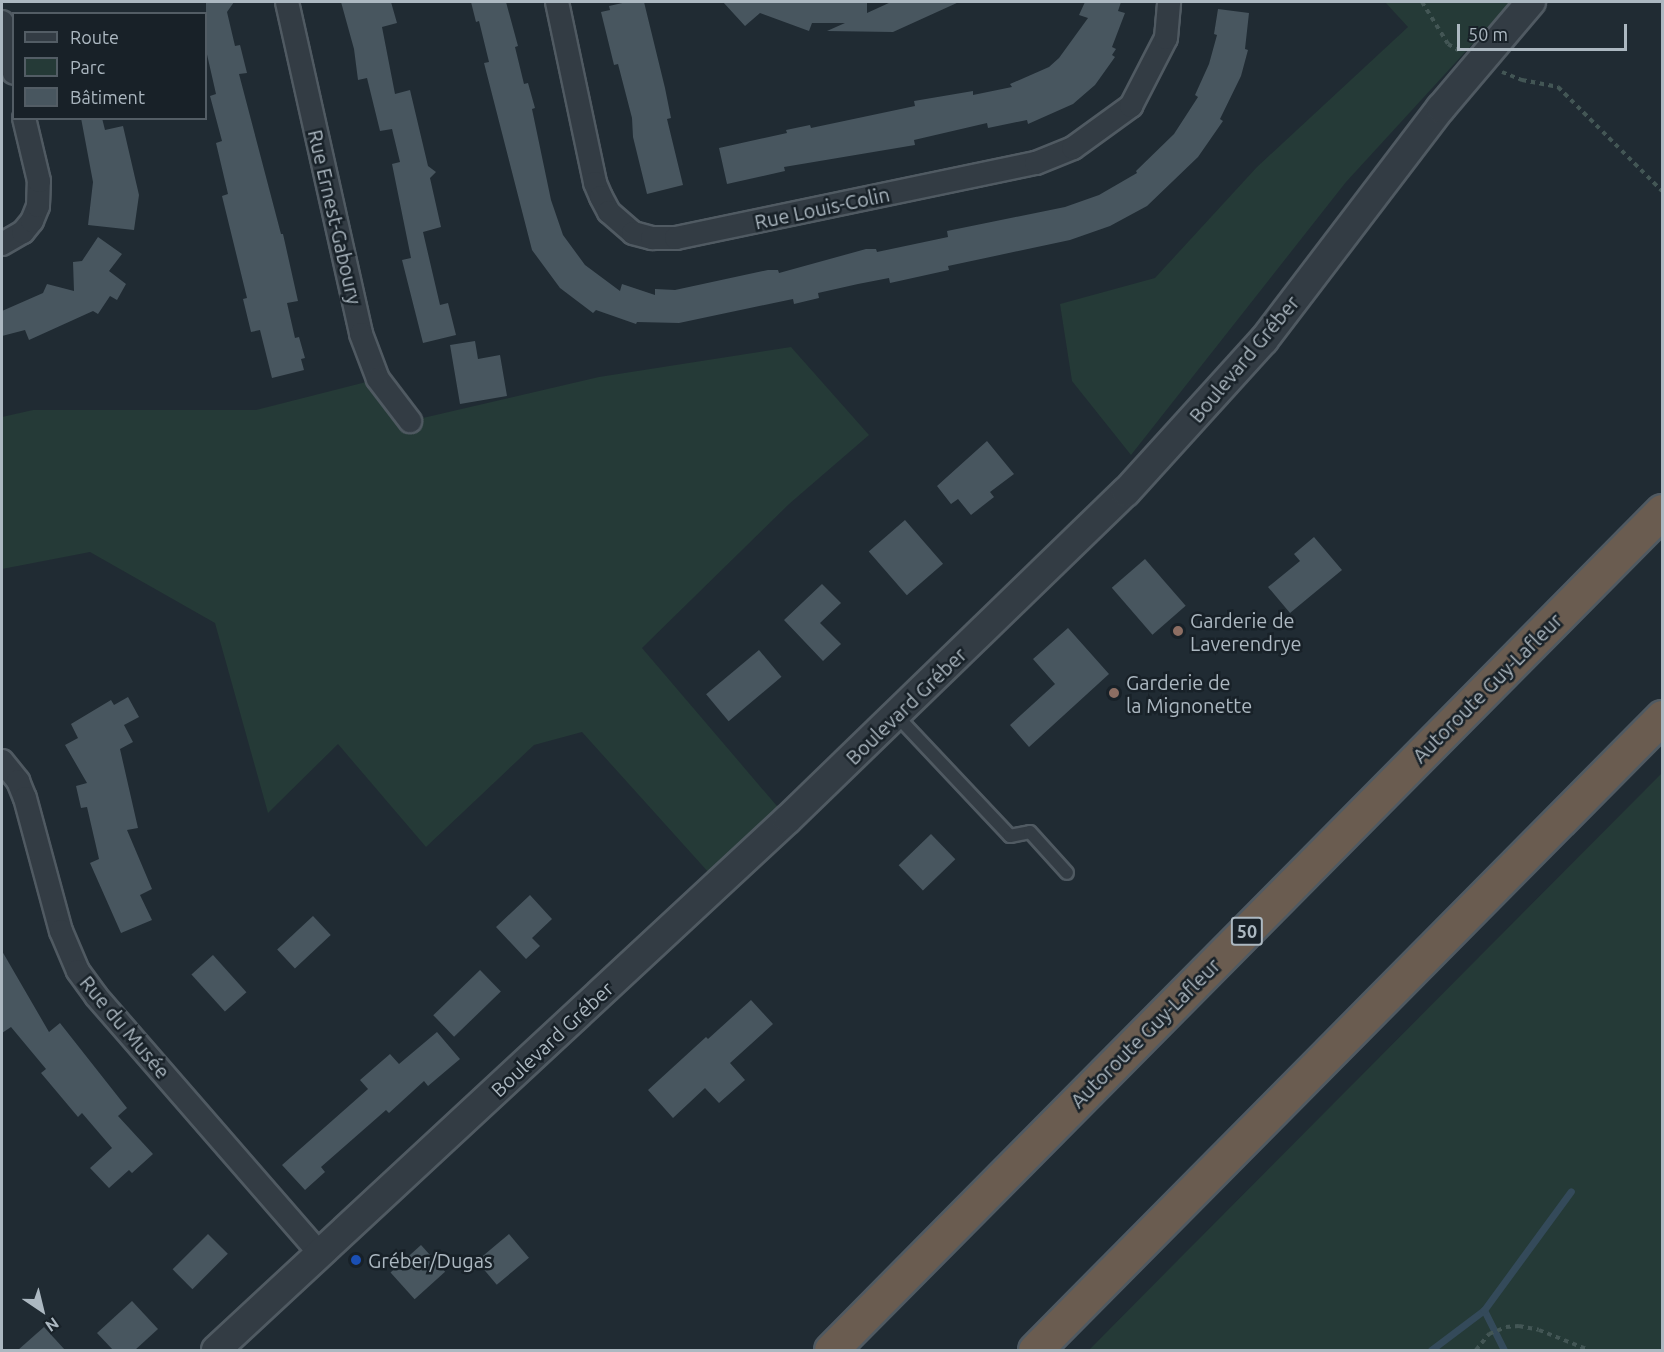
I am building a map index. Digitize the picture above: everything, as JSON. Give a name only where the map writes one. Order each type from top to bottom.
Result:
[{"type":"highway","name":"Autoroute Guy-Lafleur","points":[[831,1350],[1662,511]]},
{"type":"highway","points":[[1035,1350],[1662,717]]},
{"type":"street","name":"Rue Ernest-Gaboury","points":[[287,2],[364,342],[378,379],[410,421]]},
{"type":"street","name":"Rue Louis-Colin","points":[[556,2],[595,183],[601,197],[609,212],[633,233],[652,238],[676,238],[1036,163],[1073,148],[1131,106],[1166,38],[1169,2]]},
{"type":"street","name":"Boulevard Gréber","points":[[216,1350],[759,846],[1126,492],[1193,421],[1263,340],[1441,108],[1531,2]]},
{"type":"street","points":[[2,22],[12,64]]},
{"type":"street","points":[[2,244],[23,232],[32,221],[38,206],[39,181],[24,120]]},
{"type":"street","name":"Rue du Musée","points":[[2,761],[18,781],[25,798],[60,931],[78,971],[96,996],[320,1254]]},
{"type":"lane","points":[[896,715],[1010,836],[1030,832],[1067,873]]},
{"type":"path","points":[[1422,2],[1448,44],[1466,53]]},
{"type":"path","points":[[1497,70],[1522,80],[1558,87],[1662,191]]},
{"type":"path","points":[[1476,1350],[1489,1334],[1519,1326],[1539,1330],[1589,1350]]},
{"type":"green space","points":[[1385,2],[1511,2],[1346,182],[1131,455],[1072,381],[1060,304],[1155,278],[1257,167],[1408,27]]},
{"type":"green space","points":[[791,347],[869,435],[789,504],[642,648],[788,819],[719,884],[582,732],[534,745],[426,847],[338,744],[268,813],[215,623],[90,552],[2,569],[2,417],[33,410],[256,410],[378,379],[410,421],[599,377]]},
{"type":"green space","points":[[1662,773],[1662,1350],[1089,1350],[1187,1251]]},
{"type":"building","points":[[206,2],[234,2],[227,12],[235,46],[240,45],[247,73],[239,74],[281,234],[283,234],[298,301],[287,303],[295,338],[299,337],[305,358],[301,359],[304,370],[272,378],[260,330],[251,332],[243,299],[247,298],[222,196],[228,194],[216,143],[222,141],[210,96],[216,94],[207,54]]},
{"type":"building","points":[[341,2],[391,2],[397,23],[382,27],[395,94],[410,90],[428,166],[436,172],[430,178],[441,227],[423,232],[440,305],[448,303],[456,335],[423,343],[402,260],[411,258],[392,164],[400,162],[392,129],[380,131],[367,78],[358,80],[354,49]]},
{"type":"building","points":[[471,2],[506,2],[518,46],[515,47],[524,84],[528,83],[535,108],[532,109],[551,200],[563,235],[585,265],[620,291],[622,284],[655,295],[655,289],[675,290],[768,270],[778,270],[779,273],[866,249],[876,249],[877,252],[948,237],[947,231],[1065,207],[1099,195],[1137,173],[1136,171],[1174,134],[1198,97],[1195,95],[1209,64],[1217,35],[1214,34],[1218,9],[1249,13],[1245,49],[1248,50],[1241,76],[1220,119],[1223,121],[1198,157],[1147,206],[1110,226],[1070,240],[948,266],[949,270],[890,283],[889,278],[818,293],[819,298],[794,304],[793,299],[679,323],[637,322],[636,324],[596,310],[593,313],[560,288],[532,250],[484,63],[489,62],[479,21],[476,22]]},
{"type":"building","points":[[627,2],[644,2],[665,88],[671,118],[667,119],[683,185],[647,194],[633,137],[632,118],[618,64],[614,65],[601,12],[610,10],[609,6]]},
{"type":"building","points":[[723,2],[867,2],[867,13],[891,2],[959,2],[893,32],[827,31],[845,23],[812,23],[809,31],[760,13],[745,26]]},
{"type":"building","points":[[1085,2],[1121,2],[1118,11],[1125,13],[1112,47],[1116,49],[1112,55],[1115,57],[1095,85],[1073,104],[1028,124],[1027,120],[988,128],[987,123],[914,140],[915,145],[784,167],[785,171],[727,184],[719,148],[787,133],[786,130],[810,125],[811,128],[915,106],[914,101],[973,91],[973,95],[1012,87],[1010,84],[1049,67],[1059,58],[1088,18],[1079,15]]},
{"type":"building","points":[[81,120],[102,120],[105,130],[123,126],[139,195],[134,230],[88,225],[93,182]]},
{"type":"building","points":[[98,237],[122,254],[109,271],[126,284],[117,300],[110,296],[98,314],[93,311],[29,340],[25,330],[2,336],[2,311],[43,293],[47,284],[74,291],[73,262],[82,261]]},
{"type":"building","points":[[475,341],[478,359],[500,355],[507,396],[460,404],[450,345]]},
{"type":"building","points":[[987,441],[1014,474],[990,492],[994,497],[971,515],[958,499],[951,504],[937,486]]},
{"type":"building","points":[[905,520],[943,564],[907,595],[869,551]]},
{"type":"building","points":[[1314,537],[1342,570],[1290,613],[1268,587],[1300,561],[1294,554]]},
{"type":"building","points":[[1145,559],[1186,606],[1152,635],[1112,588]]},
{"type":"building","points":[[822,584],[841,603],[820,623],[841,644],[823,661],[784,620]]},
{"type":"building","points":[[1068,628],[1109,674],[1029,747],[1010,725],[1055,684],[1033,659]]},
{"type":"building","points":[[759,650],[781,677],[729,721],[706,694]]},
{"type":"building","points":[[128,697],[139,717],[124,725],[133,742],[120,749],[138,828],[127,830],[152,889],[140,895],[152,920],[121,933],[90,863],[99,859],[87,807],[81,808],[76,786],[87,783],[65,745],[78,738],[71,724],[111,700],[114,705]]},
{"type":"building","points":[[931,834],[955,859],[923,890],[899,865]]},
{"type":"building","points":[[530,895],[552,919],[532,938],[540,946],[526,959],[496,927]]},
{"type":"building","points":[[313,916],[331,935],[295,968],[277,949]]},
{"type":"building","points":[[2,951],[49,1032],[60,1023],[127,1108],[118,1116],[153,1154],[132,1173],[129,1170],[109,1188],[90,1168],[112,1148],[82,1113],[78,1117],[41,1073],[46,1069],[11,1027],[2,1033]]},
{"type":"building","points":[[213,955],[246,992],[225,1012],[191,974]]},
{"type":"building","points":[[480,970],[501,992],[454,1037],[433,1015]]},
{"type":"building","points":[[751,1000],[773,1024],[730,1063],[745,1080],[719,1103],[705,1088],[673,1118],[648,1090]]},
{"type":"building","points":[[437,1032],[460,1059],[428,1086],[424,1081],[389,1113],[386,1110],[321,1167],[325,1172],[305,1190],[282,1165],[368,1089],[360,1080],[390,1054],[399,1064]]},
{"type":"building","points":[[208,1234],[228,1254],[192,1289],[173,1269]]},
{"type":"building","points":[[509,1234],[529,1258],[497,1285],[477,1261]]},
{"type":"building","points":[[421,1245],[445,1272],[415,1299],[391,1272]]},
{"type":"building","points":[[132,1301],[158,1329],[135,1350],[113,1350],[97,1333]]},
{"type":"building","points":[[44,1327],[65,1350],[18,1350]]},
{"type":"waterway","points":[[1431,1350],[1484,1310],[1571,1191]]},
{"type":"waterway","points":[[1484,1310],[1504,1350]]},
{"type":"place","name":"Garderie de Laverendrye","points":[[1178,631]]},
{"type":"place","name":"Garderie de la Mignonette","points":[[1114,693]]},
{"type":"place","name":"Gréber/Dugas","points":[[356,1260]]}]
